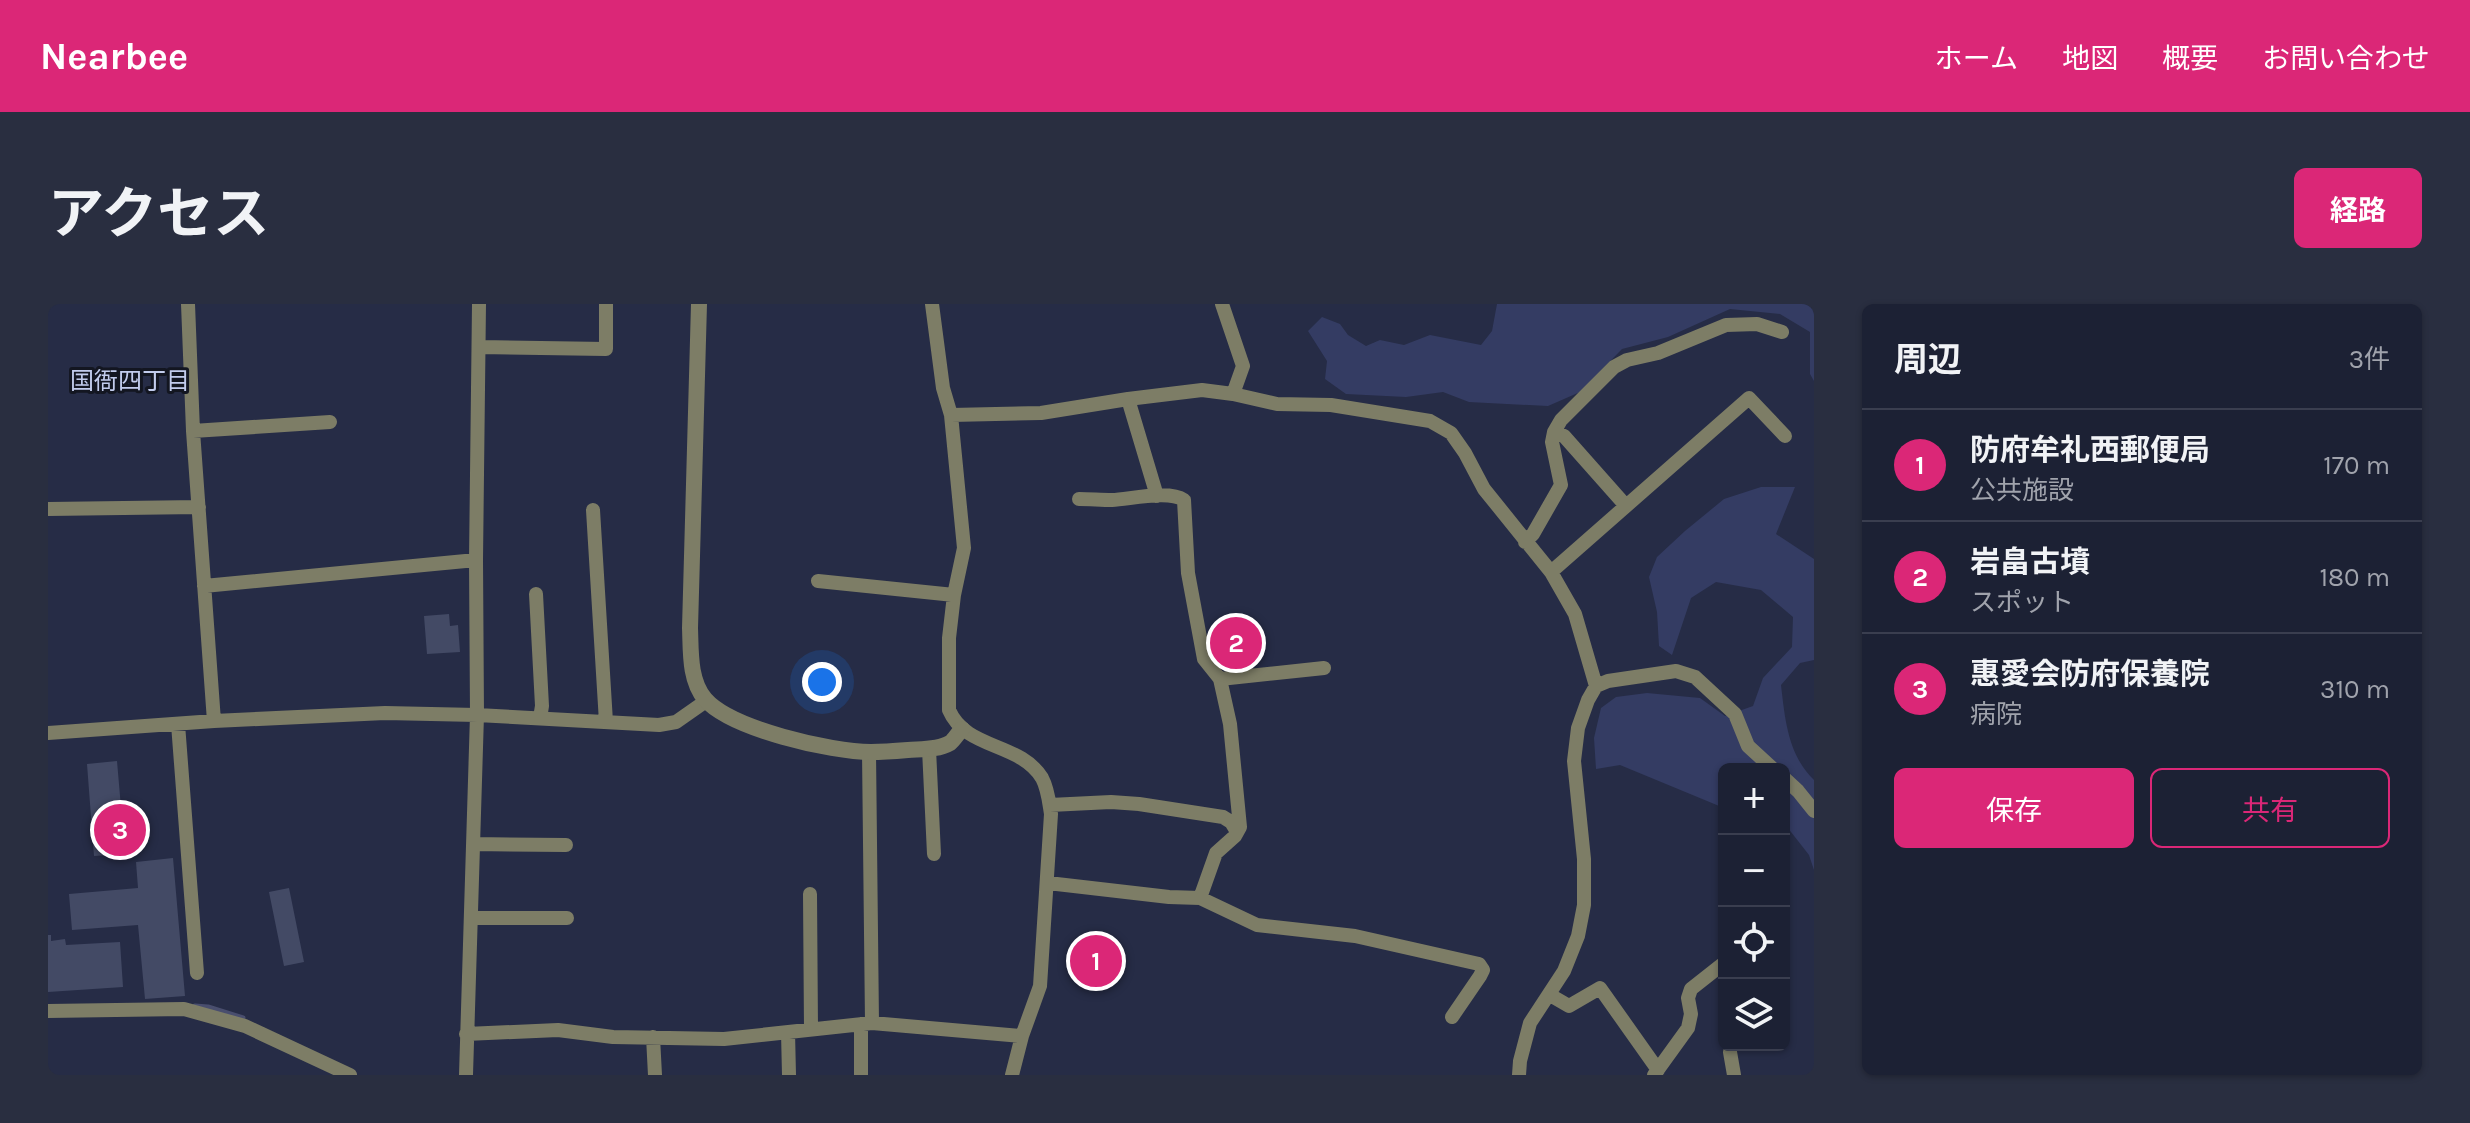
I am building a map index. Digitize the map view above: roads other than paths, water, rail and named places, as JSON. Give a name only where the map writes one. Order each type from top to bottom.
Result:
[{"type":"street","points":[[188,304],[193,431],[214,721]]},
{"type":"street","points":[[466,1075],[477,715],[479,304]]},
{"type":"street","points":[[480,347],[606,349],[606,304]]},
{"type":"street","points":[[699,304],[690,628],[694,677],[699,691],[719,712],[737,721],[807,743],[869,752],[929,749],[949,743],[962,729]]},
{"type":"street","points":[[932,304],[943,388],[951,415],[964,548],[949,638],[949,710],[962,729],[1010,751],[1033,767],[1043,780],[1050,805],[1040,986],[1012,1075]]},
{"type":"street","points":[[1222,304],[1243,366],[1233,394]]},
{"type":"street","points":[[1525,542],[1533,534],[1561,485],[1552,442],[1554,432],[1561,420],[1614,367],[1726,325],[1757,324],[1782,332]]},
{"type":"street","points":[[951,415],[1041,413],[1202,390],[1277,404],[1331,405],[1430,421],[1451,433],[1484,489],[1551,572],[1575,614],[1596,686]]},
{"type":"street","points":[[1551,572],[1749,398],[1785,436]]},
{"type":"street","points":[[1128,399],[1157,496]]},
{"type":"street","points":[[193,431],[330,422]]},
{"type":"street","points":[[1554,432],[1564,436],[1626,506]]},
{"type":"street","points":[[1079,499],[1157,496],[1184,500],[1188,573],[1204,659],[1220,679],[1230,724],[1240,827],[1216,853],[1200,898]]},
{"type":"street","points":[[48,509],[199,507]]},
{"type":"street","points":[[593,510],[606,722]]},
{"type":"street","points":[[204,586],[476,560]]},
{"type":"street","points":[[818,581],[954,595]]},
{"type":"street","points":[[536,594],[540,718]]},
{"type":"street","points":[[1220,679],[1324,668]]},
{"type":"street","points":[[1519,1075],[1530,1023],[1564,971],[1578,936],[1584,905],[1584,859],[1574,761],[1578,728],[1596,686],[1608,681],[1676,671],[1695,677],[1735,714],[1748,746],[1766,763]]},
{"type":"street","points":[[48,733],[385,713],[659,725],[676,722],[706,701]]},
{"type":"street","points":[[178,724],[197,973]]},
{"type":"street","points":[[929,749],[934,854]]},
{"type":"street","points":[[861,1075],[866,1024],[869,752]]},
{"type":"street","points":[[1790,784],[1814,811]]},
{"type":"street","points":[[1050,805],[1139,804],[1223,817],[1231,822],[1237,832]]},
{"type":"street","points":[[473,844],[566,845]]},
{"type":"street","points":[[1048,883],[1200,898],[1257,925],[1355,936],[1479,964],[1483,970],[1480,976],[1452,1017]]},
{"type":"street","points":[[810,894],[811,1029]]},
{"type":"street","points":[[471,918],[567,918]]},
{"type":"street","points":[[1550,995],[1569,1006],[1600,988],[1656,1072],[1688,1028],[1691,989],[1718,968]]},
{"type":"street","points":[[48,1011],[184,1009],[245,1026],[350,1075]]},
{"type":"street","points":[[466,1034],[558,1030],[613,1037],[724,1039],[866,1024],[1022,1036]]},
{"type":"street","points":[[788,1032],[789,1075]]},
{"type":"street","points":[[653,1037],[655,1075]]},
{"type":"street","points":[[1730,1052],[1734,1075]]},
{"type":"waterway","points":[[195,1006],[243,1018]]},
{"type":"place","name":"岩畠古墳","points":[[1236,643]]},
{"type":"place","name":"惠愛会防府保養院","points":[[120,830]]},
{"type":"place","name":"防府牟礼西郵便局","points":[[1096,961]]},
{"type":"district","name":"国衙四丁目","points":[[130,381]]}]
